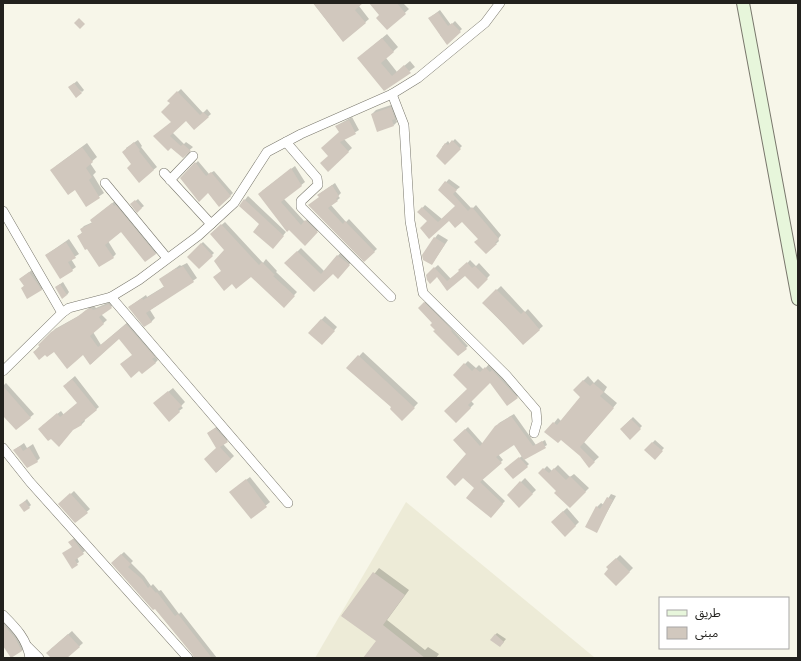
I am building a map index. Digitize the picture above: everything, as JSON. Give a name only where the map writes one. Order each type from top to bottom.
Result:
[{"type":"main road","points":[[743,3],[798,299]]},
{"type":"street","points":[[3,372],[62,313],[69,308],[111,297],[139,280],[198,236],[234,203],[267,152],[392,94],[418,78],[485,23],[500,3]]},
{"type":"street","points":[[392,94],[404,125],[410,221],[424,293],[506,375],[536,410],[537,422],[534,433]]},
{"type":"street","points":[[286,142],[317,178],[318,186],[301,201],[301,207],[391,297]]},
{"type":"street","points":[[192,156],[167,176],[211,224]]},
{"type":"street","points":[[105,183],[167,258]]},
{"type":"street","points":[[3,211],[62,313]]},
{"type":"street","points":[[111,297],[288,503]]},
{"type":"street","points":[[3,448],[30,482],[188,658]]},
{"type":"street","points":[[3,615],[20,633],[28,647],[39,658]]},
{"type":"street","points":[[28,647],[30,658]]},
{"type":"shaded area","points":[[406,502],[594,657],[315,658]]},
{"type":"building","points":[[313,3],[363,3],[355,10],[366,23],[343,42]]},
{"type":"building","points":[[369,3],[397,3],[406,14],[387,30],[376,18],[379,15]]},
{"type":"building","points":[[438,12],[448,26],[452,23],[461,32],[447,45],[428,18]]},
{"type":"building","points":[[79,18],[85,24],[80,29],[74,23]]},
{"type":"building","points":[[382,38],[394,52],[381,63],[392,76],[404,65],[411,73],[384,91],[357,58]]},
{"type":"building","points":[[74,83],[82,93],[76,98],[68,87]]},
{"type":"building","points":[[177,91],[200,115],[203,112],[209,117],[194,130],[186,121],[170,136],[181,146],[183,144],[191,151],[183,158],[171,148],[168,151],[153,136],[171,122],[161,112],[170,103],[167,101]]},
{"type":"building","points":[[391,107],[395,119],[392,120],[394,126],[377,132],[371,114]]},
{"type":"building","points":[[349,120],[356,134],[340,142],[349,152],[328,172],[320,163],[328,156],[321,148],[339,132],[335,126]]},
{"type":"building","points":[[452,140],[461,149],[445,165],[436,156],[445,143],[448,145]]},
{"type":"building","points":[[134,142],[154,170],[139,183],[127,168],[131,164],[122,152]]},
{"type":"building","points":[[82,147],[93,162],[86,168],[92,177],[89,180],[100,198],[86,207],[75,190],[68,195],[50,170]]},
{"type":"building","points":[[195,162],[206,176],[211,172],[231,196],[219,207],[208,193],[199,202],[180,178]]},
{"type":"building","points":[[291,168],[302,186],[281,202],[301,225],[305,220],[318,232],[305,246],[289,230],[287,232],[258,194]]},
{"type":"building","points":[[445,181],[457,190],[453,194],[468,211],[472,207],[499,239],[495,243],[497,244],[486,254],[474,242],[478,239],[462,222],[455,228],[449,221],[429,239],[420,228],[427,221],[417,212],[422,207],[438,222],[455,206],[438,190]]},
{"type":"building","points":[[332,185],[339,196],[336,199],[338,201],[328,208],[343,224],[345,221],[375,252],[364,262],[308,205],[319,197],[317,195]]},
{"type":"building","points":[[244,199],[284,236],[273,249],[253,232],[259,224],[239,206]]},
{"type":"building","points":[[135,200],[142,208],[137,213],[130,204]]},
{"type":"building","points":[[112,203],[114,206],[116,205],[156,254],[145,262],[121,232],[105,245],[114,258],[99,267],[87,249],[85,250],[77,236],[82,233],[80,229],[92,223],[90,220]]},
{"type":"building","points":[[221,224],[259,265],[262,262],[275,275],[273,276],[295,296],[284,308],[251,277],[236,289],[232,284],[224,291],[213,277],[221,271],[214,261],[224,250],[210,234]]},
{"type":"building","points":[[434,237],[445,244],[432,265],[423,260],[422,255]]},
{"type":"building","points":[[66,242],[76,258],[68,262],[73,271],[60,279],[45,255]]},
{"type":"building","points":[[201,243],[213,256],[199,269],[187,257]]},
{"type":"building","points":[[297,251],[321,274],[337,255],[350,265],[338,279],[333,274],[314,292],[284,263]]},
{"type":"building","points":[[467,262],[472,268],[475,266],[488,279],[478,289],[465,276],[447,291],[437,277],[430,284],[427,280],[426,275],[434,267],[447,281]]},
{"type":"building","points":[[183,266],[194,282],[146,313],[152,322],[144,327],[128,307],[164,287],[159,279],[176,268],[177,269]]},
{"type":"building","points":[[29,272],[42,290],[27,299],[21,288],[24,286],[19,279]]},
{"type":"building","points":[[60,284],[67,295],[62,299],[55,287]]},
{"type":"building","points":[[496,289],[521,314],[524,311],[540,330],[523,345],[482,303]]},
{"type":"building","points":[[424,302],[452,330],[451,331],[467,349],[458,356],[433,331],[435,330],[430,325],[432,323],[418,308]]},
{"type":"building","points":[[109,304],[112,308],[99,317],[104,324],[90,336],[98,347],[126,324],[155,357],[152,359],[156,363],[142,374],[139,371],[131,378],[120,364],[132,355],[119,339],[90,365],[83,355],[67,369],[54,352],[47,357],[45,355],[39,360],[33,352],[40,347],[38,345],[51,332],[86,310],[91,308],[93,310]]},
{"type":"building","points":[[321,319],[335,331],[322,345],[308,333]]},
{"type":"building","points":[[358,355],[415,408],[402,421],[390,409],[391,407],[346,368]]},
{"type":"building","points":[[464,363],[472,371],[475,368],[480,372],[485,367],[490,372],[492,370],[518,398],[507,406],[490,383],[468,405],[471,408],[456,423],[444,411],[467,389],[453,375]]},
{"type":"building","points":[[72,379],[97,410],[81,423],[82,425],[73,430],[59,447],[51,439],[48,441],[38,429],[57,413],[60,417],[77,403],[63,386]]},
{"type":"building","points":[[583,380],[590,386],[593,383],[604,392],[600,396],[614,408],[580,447],[595,462],[589,468],[580,456],[561,440],[558,443],[544,432],[553,422],[557,425],[580,397],[573,390]]},
{"type":"building","points":[[3,386],[31,418],[16,430],[3,416]]},
{"type":"building","points":[[168,391],[182,406],[178,409],[180,412],[169,422],[153,403]]},
{"type":"building","points":[[511,416],[533,446],[542,441],[546,448],[524,460],[514,445],[496,457],[502,463],[480,482],[503,504],[491,518],[466,498],[474,488],[463,478],[455,486],[446,477],[466,454],[453,440],[465,429],[480,446],[495,426]]},
{"type":"building","points":[[631,419],[641,429],[630,440],[620,429]]},
{"type":"building","points":[[215,428],[228,442],[220,447],[231,459],[216,473],[204,459],[216,448],[207,433]]},
{"type":"building","points":[[652,442],[663,451],[655,460],[644,450]]},
{"type":"building","points":[[20,446],[23,451],[29,447],[38,462],[27,468],[13,450]]},
{"type":"building","points":[[519,457],[528,467],[513,479],[504,469]]},
{"type":"building","points":[[543,468],[549,473],[554,468],[566,480],[570,476],[586,492],[570,508],[554,493],[556,491],[538,473]]},
{"type":"building","points":[[246,479],[267,507],[251,519],[229,492]]},
{"type":"building","points":[[520,481],[533,494],[519,508],[507,495]]},
{"type":"building","points":[[70,493],[88,513],[75,523],[58,504]]},
{"type":"building","points":[[607,497],[613,500],[597,533],[585,527],[596,506],[600,509]]},
{"type":"building","points":[[25,501],[30,508],[24,512],[19,505]]},
{"type":"building","points":[[563,511],[576,526],[565,537],[551,522]]},
{"type":"building","points":[[73,539],[84,554],[75,560],[78,565],[72,569],[62,553],[72,547],[68,542]]},
{"type":"building","points":[[121,554],[131,564],[128,567],[142,579],[148,588],[150,586],[156,593],[157,592],[175,616],[178,614],[212,658],[194,658],[155,609],[153,610],[111,563]]},
{"type":"building","points":[[616,558],[630,572],[616,586],[604,574],[608,569],[606,567]]},
{"type":"building","points":[[373,572],[405,595],[383,625],[425,658],[363,658],[376,641],[341,616]]},
{"type":"building","points":[[3,624],[15,638],[22,651],[11,658],[3,646]]},
{"type":"building","points":[[68,634],[80,647],[67,658],[51,658],[46,653]]},
{"type":"building","points":[[495,634],[504,642],[500,647],[490,640]]}]
